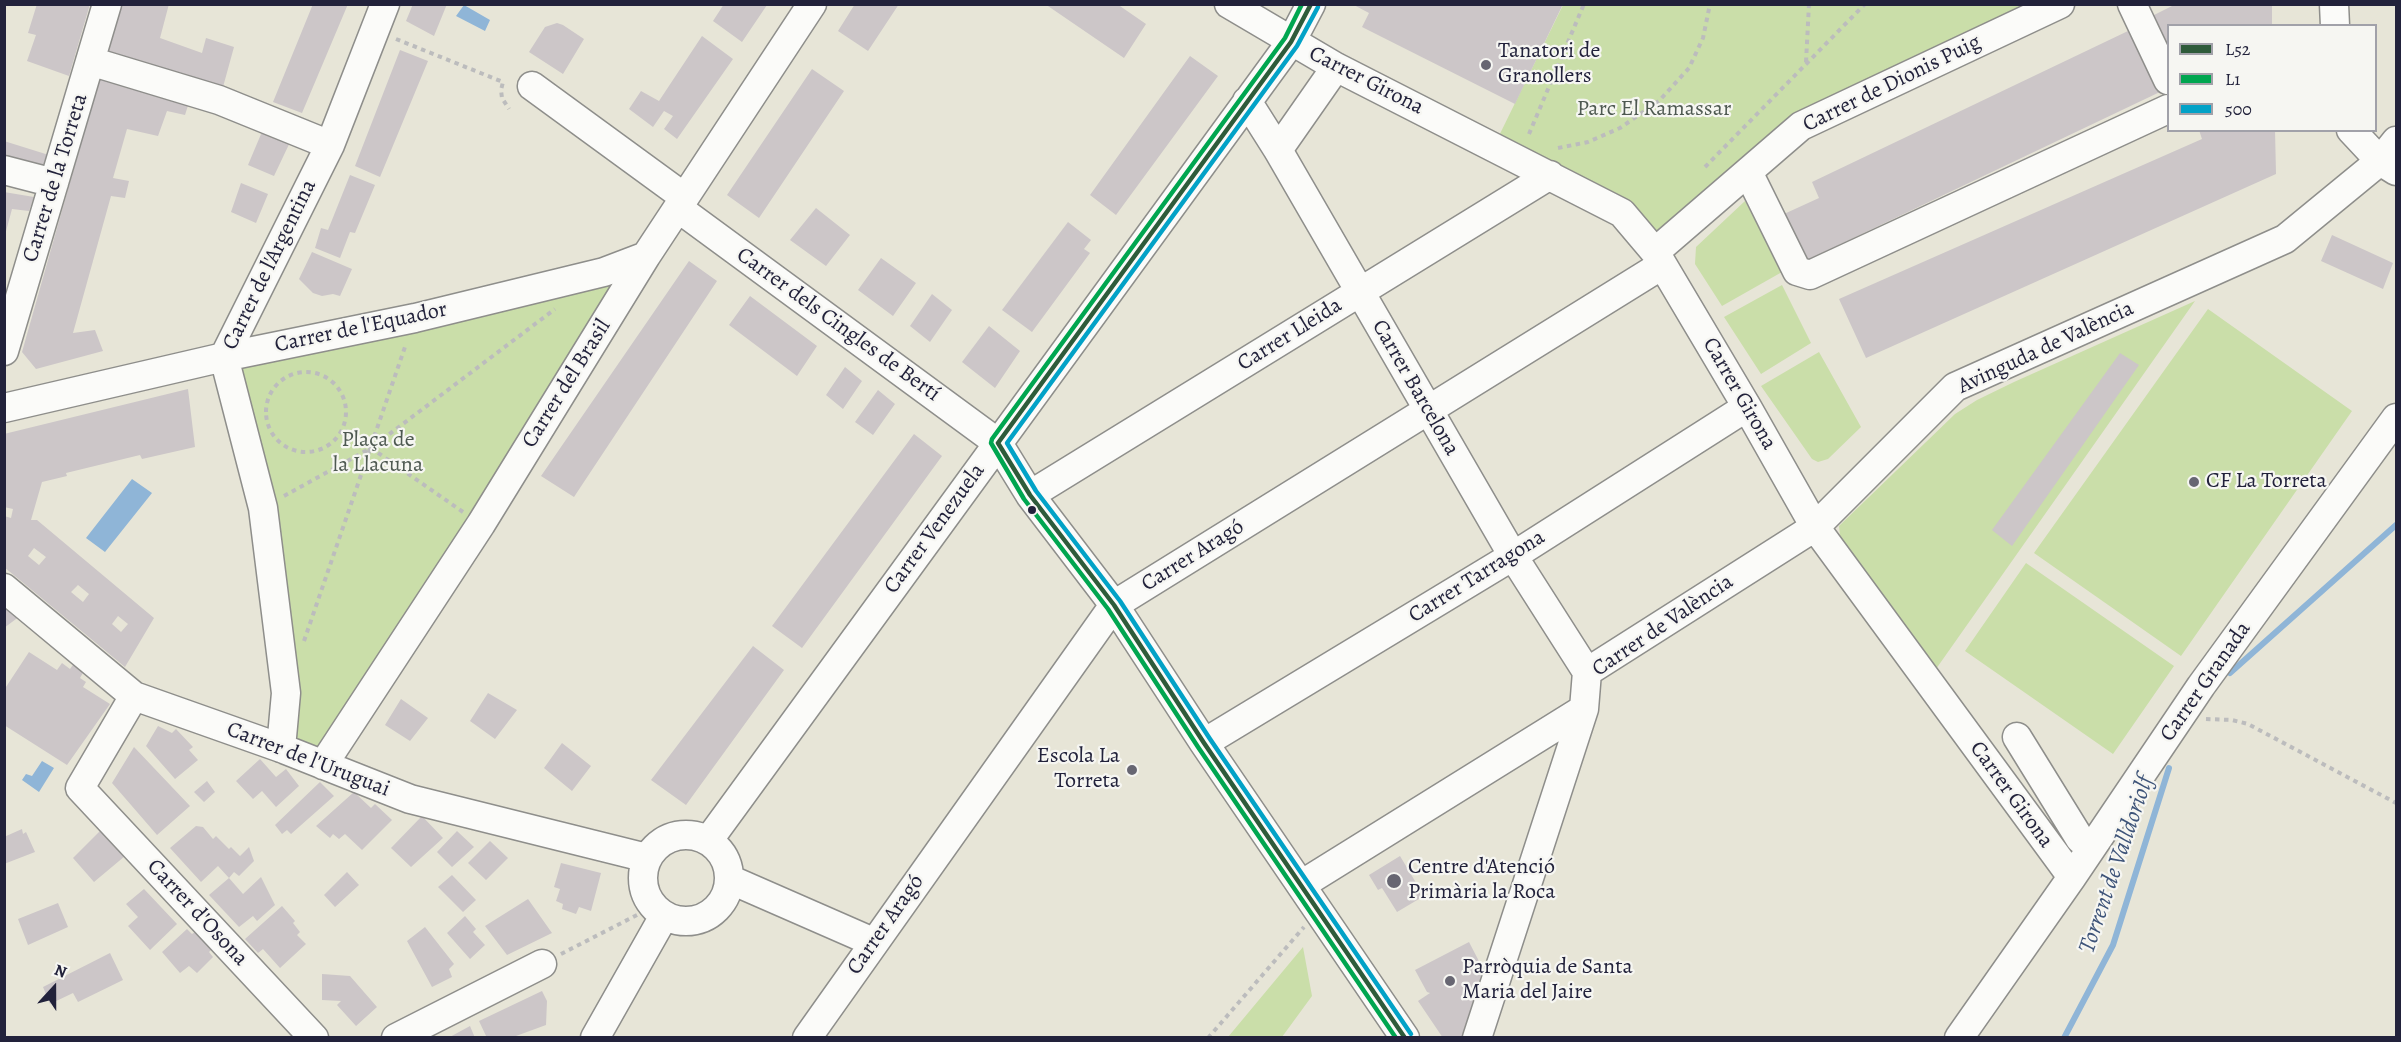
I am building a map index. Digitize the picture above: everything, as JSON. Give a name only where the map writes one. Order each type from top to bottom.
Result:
[{"type":"street","name":"Carrer de la Torreta","points":[[4,351],[107,4]]},
{"type":"street","name":"Carrer de l'Argentina","points":[[280,748],[286,693],[263,508],[224,357],[330,145],[385,4]]},
{"type":"street","name":"Carrer del Brasil","points":[[323,765],[481,524],[646,256],[812,4]]},
{"type":"street","name":"Carrer Girona","points":[[1229,4],[1336,67],[1554,162],[1622,213],[1658,259],[1747,406],[1815,527],[2072,877]]},
{"type":"street","name":"Carrer Venezuela","points":[[708,841],[1291,42],[1311,4]]},
{"type":"street","name":"Carrer de Dionis Puig","points":[[1658,259],[1748,172],[1801,126],[2060,4]]},
{"type":"street","points":[[2132,4],[2167,77]]},
{"type":"street","points":[[2334,4],[2335,24]]},
{"type":"street","points":[[90,61],[219,100],[330,145]]},
{"type":"street","points":[[1278,150],[1336,67]]},
{"type":"street","name":"Carrer dels Cingles de Bertí","points":[[532,86],[998,443]]},
{"type":"street","name":"Carrer Barcelona","points":[[1247,101],[1278,150],[1513,556],[1587,672]]},
{"type":"street","points":[[1748,172],[1797,271],[1810,275],[2167,109]]},
{"type":"street","points":[[2353,132],[2391,158]]},
{"type":"street","name":"Avinguda de València","points":[[1815,527],[1955,387],[2285,239],[2391,158]]},
{"type":"street","name":"Carrer Lleida","points":[[1030,495],[1360,292],[1554,162]]},
{"type":"street","points":[[4,170],[54,183]]},
{"type":"street","name":"Carrer de l'Equador","points":[[4,408],[224,357],[415,318],[604,272],[646,256]]},
{"type":"street","name":"Carrer Aragó","points":[[807,1038],[1114,605],[1427,409],[1658,259]]},
{"type":"street","name":"Carrer Tarragona","points":[[1204,743],[1513,556],[1747,406]]},
{"type":"street","name":"Carrer Granada","points":[[1959,1038],[2179,719],[2397,418]]},
{"type":"street","points":[[998,443],[1030,495],[1114,605],[1204,743],[1405,1038]]},
{"type":"street","name":"Carrer de València","points":[[1478,1038],[1584,709],[1587,672],[1815,527]]},
{"type":"street","name":"Carrer de l'Uruguai","points":[[4,588],[135,696],[280,748],[410,799],[647,858]]},
{"type":"street","name":"Carrer d'Osona","points":[[135,696],[80,788],[314,1038]]},
{"type":"street","points":[[1301,885],[1584,709]]},
{"type":"street","points":[[2017,737],[2080,839],[2091,848]]},
{"type":"street","points":[[1511,756],[1565,770]]},
{"type":"street","points":[[688,835],[708,841],[720,851],[727,866],[729,879],[722,902],[712,913],[698,920],[683,922],[664,916],[652,906],[645,894],[642,878],[647,858],[659,843],[671,837],[688,835]]},
{"type":"street","points":[[729,879],[873,942]]},
{"type":"street","points":[[595,1038],[664,916]]},
{"type":"street","points":[[396,1038],[542,964]]},
{"type":"path","points":[[1529,134],[1584,4]]},
{"type":"path","points":[[1554,162],[1588,142],[1620,128],[1659,101],[1689,68],[1703,38],[1710,4]]},
{"type":"path","points":[[1806,63],[1809,4]]},
{"type":"path","points":[[1705,167],[1865,4]]},
{"type":"path","points":[[396,39],[503,82],[502,98],[509,109]]},
{"type":"path","points":[[263,508],[371,448],[557,307]]},
{"type":"path","points":[[302,649],[415,318]]},
{"type":"path","points":[[301,372],[314,373],[327,378],[337,387],[344,399],[346,413],[342,429],[327,446],[314,451],[293,449],[279,441],[270,430],[266,417],[267,403],[273,390],[287,377],[301,372]]},
{"type":"path","points":[[342,429],[481,524]]},
{"type":"path","points":[[2179,719],[2232,720],[2248,724],[2397,803]]},
{"type":"path","points":[[1208,1038],[1299,931],[1321,913]]},
{"type":"path","points":[[542,964],[621,924]]},
{"type":"green space","name":"Parc El Ramassar","points":[[1563,5],[2060,5],[1801,126],[1655,252],[1622,213],[1494,146]]},
{"type":"green space","points":[[1745,201],[1782,272],[1722,306],[1695,264],[1696,247]]},
{"type":"green space","name":"Plaça de la Llacuna","points":[[646,256],[323,765],[281,748],[286,693],[224,357]]},
{"type":"green space","points":[[1782,285],[1811,343],[1761,374],[1724,317]]},
{"type":"green space","points":[[2195,301],[1936,669],[1840,536],[1839,526],[1955,414],[1977,400]]},
{"type":"green space","name":"CF La Torreta","points":[[2208,309],[2352,411],[2181,656],[2034,553]]},
{"type":"green space","points":[[1819,352],[1861,427],[1828,459],[1818,462],[1812,459],[1761,386]]},
{"type":"green space","points":[[2026,563],[2174,666],[2113,754],[1965,651]]},
{"type":"green space","points":[[1303,947],[1312,996],[1282,1037],[1228,1037]]},
{"type":"water","points":[[464,5],[490,20],[485,31],[456,16]]},
{"type":"water","points":[[132,479],[152,493],[105,552],[86,538]]},
{"type":"water","points":[[42,761],[54,768],[39,792],[22,780],[26,774],[32,776]]},
{"type":"building","points":[[37,4],[90,4],[69,76],[27,61],[36,35],[28,33]]},
{"type":"building","points":[[120,4],[169,4],[160,38],[202,53],[206,38],[234,47],[223,87],[106,53]]},
{"type":"building","points":[[313,4],[348,4],[302,113],[273,102]]},
{"type":"building","points":[[413,4],[447,4],[434,36],[406,21]]},
{"type":"building","points":[[724,4],[767,5],[742,42],[713,21]]},
{"type":"building","points":[[855,4],[899,4],[868,51],[838,31]]},
{"type":"building","points":[[1045,4],[1117,4],[1146,24],[1124,58]]},
{"type":"building","name":"Tanatori de Granollers","points":[[1352,4],[1563,4],[1515,104],[1362,27],[1369,13]]},
{"type":"building","points":[[2176,4],[2272,4],[2272,24],[2167,24],[2167,58],[2150,17]]},
{"type":"building","points":[[557,23],[584,39],[563,74],[529,52],[545,27]]},
{"type":"building","points":[[2128,31],[2162,91],[1805,261],[1784,214],[1819,198],[1812,182]]},
{"type":"building","points":[[702,36],[733,59],[677,139],[664,129],[673,116],[664,111],[653,127],[629,109],[641,91],[659,101]]},
{"type":"building","points":[[400,50],[428,61],[380,177],[355,166]]},
{"type":"building","points":[[1190,56],[1218,76],[1116,215],[1090,195]]},
{"type":"building","points":[[102,69],[191,96],[185,115],[167,111],[158,136],[127,129],[113,178],[129,181],[125,198],[111,196],[73,333],[95,330],[103,351],[36,369],[22,352]]},
{"type":"building","points":[[812,69],[844,91],[759,218],[727,195]]},
{"type":"building","points":[[264,127],[292,138],[274,176],[248,165]]},
{"type":"building","points":[[2200,132],[2275,132],[2276,174],[1866,358],[1839,299],[2202,139]]},
{"type":"building","points":[[4,141],[52,156],[44,181],[4,170]]},
{"type":"building","points":[[350,175],[375,185],[355,233],[350,232],[340,258],[315,248],[321,228],[328,230]]},
{"type":"building","points":[[241,183],[268,194],[256,223],[231,212]]},
{"type":"building","points":[[4,192],[34,197],[29,211],[12,209],[5,235]]},
{"type":"building","points":[[816,208],[850,235],[826,266],[790,240]]},
{"type":"building","points":[[1068,222],[1091,240],[1084,249],[1090,253],[1032,332],[1002,310]]},
{"type":"building","points":[[2332,235],[2393,263],[2383,289],[2321,261]]},
{"type":"building","points":[[312,252],[352,269],[340,296],[333,294],[322,296],[313,293],[299,279]]},
{"type":"building","points":[[881,258],[916,283],[893,316],[858,290]]},
{"type":"building","points":[[689,261],[717,281],[574,497],[541,476]]},
{"type":"building","points":[[932,294],[952,310],[930,342],[910,326]]},
{"type":"building","points":[[750,296],[817,346],[797,376],[729,325]]},
{"type":"building","points":[[989,326],[1020,351],[995,388],[962,362]]},
{"type":"building","points":[[2120,353],[2139,365],[2012,546],[1992,530]]},
{"type":"building","points":[[845,367],[862,381],[843,409],[826,395]]},
{"type":"building","points":[[188,389],[195,447],[142,459],[140,455],[66,473],[67,476],[42,482],[31,520],[37,520],[154,618],[125,667],[4,567],[4,516],[11,518],[13,509],[4,507],[4,434]],"holes":[[[34,548],[46,557],[39,565],[28,556]],[[78,585],[89,594],[83,602],[71,592]],[[118,616],[128,624],[121,632],[112,624]]]},
{"type":"building","points":[[878,390],[895,404],[873,435],[855,422]]},
{"type":"building","points":[[914,434],[942,456],[802,648],[772,626]]},
{"type":"building","points":[[4,602],[20,616],[4,628]]},
{"type":"building","points":[[753,646],[784,670],[686,805],[651,780]]},
{"type":"building","points":[[29,652],[57,670],[62,663],[70,669],[75,662],[85,669],[80,678],[86,682],[83,687],[110,704],[67,765],[4,725],[4,690]]},
{"type":"building","points":[[488,693],[517,710],[495,739],[470,721]]},
{"type":"building","points":[[401,699],[428,718],[410,741],[385,725]]},
{"type":"building","points":[[158,726],[172,733],[176,729],[193,747],[189,750],[198,760],[175,779],[146,746]]},
{"type":"building","points":[[562,743],[591,766],[572,791],[544,768]]},
{"type":"building","points":[[134,747],[190,806],[157,835],[112,783]]},
{"type":"building","points":[[260,759],[276,777],[286,769],[299,786],[276,807],[262,791],[253,799],[236,781]]},
{"type":"building","points":[[207,781],[215,792],[204,802],[194,792]]},
{"type":"building","points":[[320,782],[334,796],[291,834],[287,830],[282,834],[275,825]]},
{"type":"building","points":[[354,792],[371,808],[375,804],[392,820],[362,850],[345,834],[339,839],[333,834],[330,838],[316,826]]},
{"type":"building","points":[[422,816],[443,838],[411,867],[391,848]]},
{"type":"building","points":[[196,826],[203,827],[213,839],[216,836],[240,856],[249,847],[254,861],[239,876],[234,872],[229,878],[218,866],[201,882],[170,848]]},
{"type":"building","points":[[22,829],[23,834],[26,832],[35,852],[4,864],[4,837]]},
{"type":"building","points":[[102,829],[125,856],[94,882],[73,858]]},
{"type":"building","points":[[457,831],[474,847],[452,867],[437,852]]},
{"type":"building","points":[[490,841],[508,858],[486,880],[468,863]]},
{"type":"building","name":"Centre d'Atenció Primària la Roca","points":[[1400,856],[1424,896],[1397,912],[1382,888],[1378,890],[1369,875]]},
{"type":"building","points":[[561,863],[601,873],[591,911],[579,907],[576,914],[562,909],[563,904],[556,901],[560,889],[554,887]]},
{"type":"building","points":[[347,872],[359,885],[335,907],[324,895]]},
{"type":"building","points":[[452,875],[476,900],[463,912],[438,887]]},
{"type":"building","points":[[261,877],[275,905],[257,921],[253,916],[239,927],[209,895],[229,878],[243,894]]},
{"type":"building","points":[[144,889],[177,924],[150,950],[128,926],[138,917],[126,904]]},
{"type":"building","points":[[528,899],[552,933],[507,955],[485,926]]},
{"type":"building","points":[[58,903],[68,927],[28,945],[18,919]]},
{"type":"building","points":[[282,906],[295,921],[293,923],[300,932],[297,935],[306,944],[280,968],[263,949],[258,953],[245,939]]},
{"type":"building","points":[[465,916],[476,929],[473,932],[485,945],[470,959],[447,933]]},
{"type":"building","points":[[425,927],[454,964],[449,969],[452,977],[432,987],[407,941]]},
{"type":"building","points":[[187,929],[192,934],[195,932],[211,950],[209,952],[213,957],[197,973],[189,966],[180,973],[162,952]]},
{"type":"building","name":"Parròquia de Santa Maria del Jaire","points":[[1469,942],[1483,969],[1462,1038],[1443,1038],[1418,1001],[1430,993],[1427,992],[1415,970]]},
{"type":"building","points":[[110,953],[123,980],[78,1002],[73,993],[50,1004],[43,987]]},
{"type":"building","points":[[322,974],[350,976],[377,1007],[356,1026],[337,1005],[341,1001],[322,1000]]},
{"type":"building","points":[[542,991],[547,1001],[546,1025],[516,1036],[517,1038],[487,1038],[479,1021]]},
{"type":"building","points":[[470,1026],[475,1038],[448,1038]]},
{"type":"waterway","name":"Torrent de Valldoriolf","points":[[2230,673],[2396,525]]},
{"type":"waterway","name":"Torrent de Valldoriolf","points":[[2064,1038],[2113,945],[2169,768]]},
{"type":"transit line","name":"L1","points":[[1302,4],[1285,38],[991,443],[1024,499],[1108,609],[1198,747],[1396,1038]]},
{"type":"transit line","name":"L52","points":[[998,443],[1291,42],[1311,4]]},
{"type":"transit line","name":"500","points":[[1318,7],[1297,46],[1007,443],[1036,491],[1120,601],[1210,739],[1411,1034]]},
{"type":"transit line","name":"L52","points":[[998,443],[1030,495],[1114,605],[1204,743],[1405,1038]]},
{"type":"place","name":"Tanatori de Granollers","points":[[1486,65]]},
{"type":"place","name":"CF La Torreta","points":[[2194,482]]},
{"type":"place","name":"Escola La Torreta","points":[[1132,770]]},
{"type":"place","name":"Centre d'Atenció Primària la Roca","points":[[1394,881]]},
{"type":"place","name":"Parròquia de Santa Maria del Jaire","points":[[1450,981]]}]
